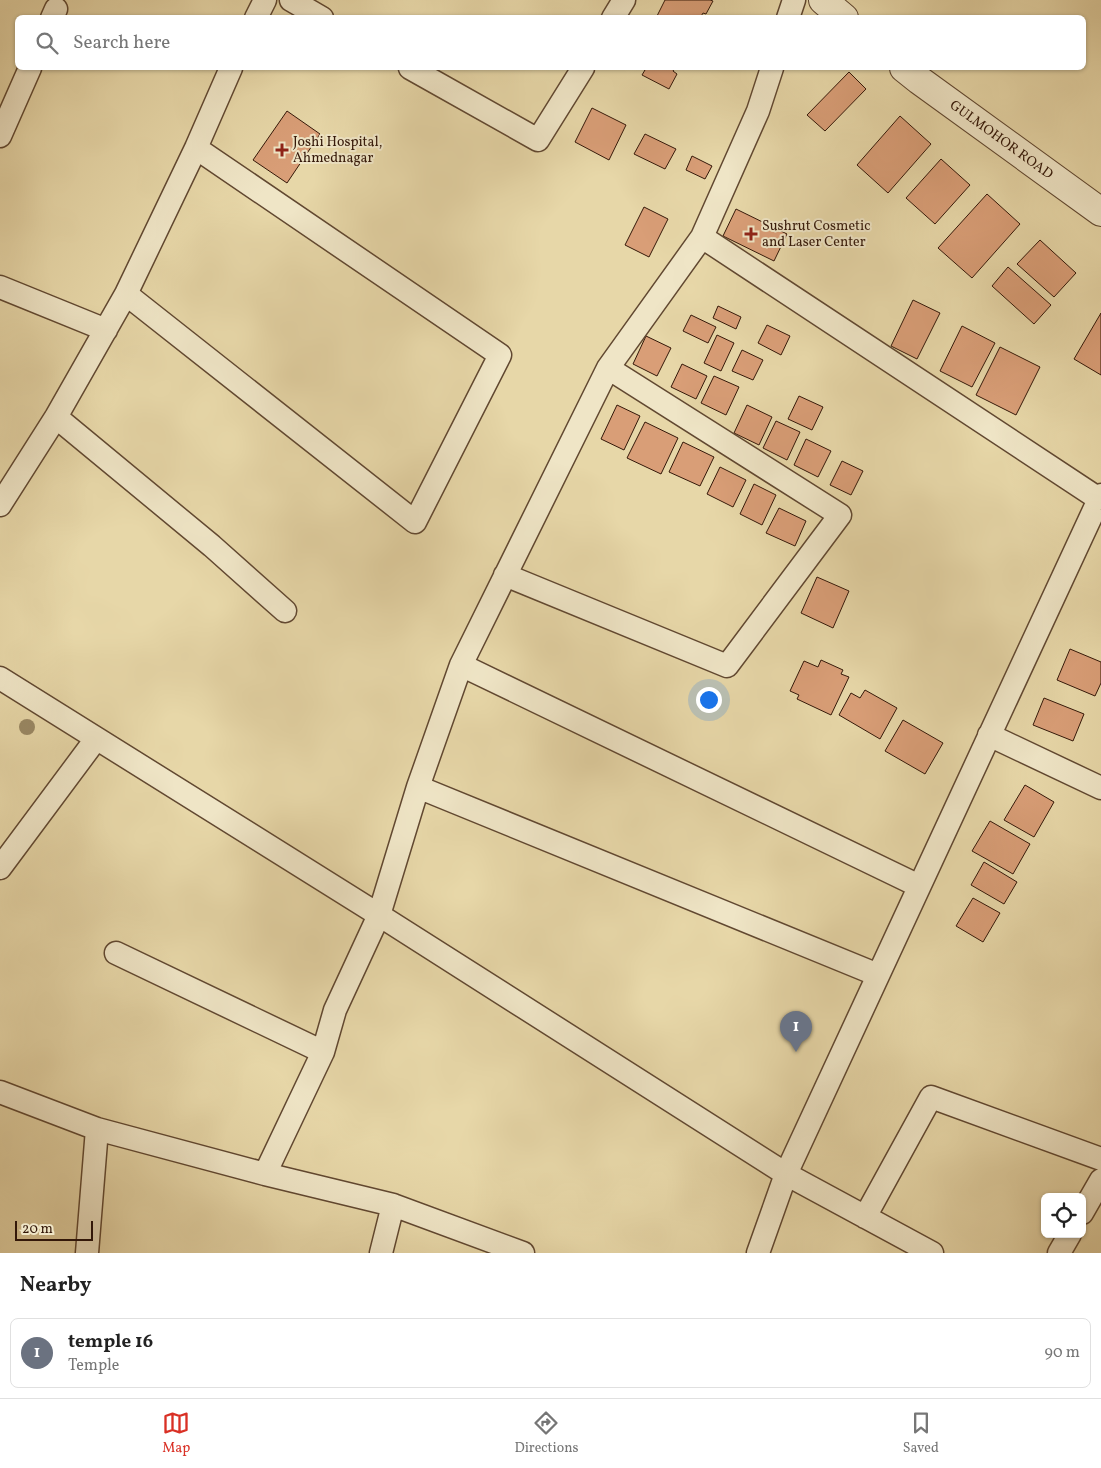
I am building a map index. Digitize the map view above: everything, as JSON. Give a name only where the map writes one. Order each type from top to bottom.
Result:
[{"type":"street","points":[[258,15],[265,0]]},
{"type":"street","points":[[291,0],[317,15]]},
{"type":"street","points":[[615,15],[624,0]]},
{"type":"street","points":[[789,15],[794,0]]},
{"type":"street","points":[[823,0],[840,15]]},
{"type":"street","points":[[1,132],[29,70]]},
{"type":"street","points":[[0,505],[56,417],[126,294],[196,148],[230,70]]},
{"type":"street","points":[[414,70],[538,140],[582,70]]},
{"type":"street","points":[[265,1174],[323,1052],[335,1010],[379,916],[418,787],[461,665],[608,368],[702,237],[758,111],[771,70]]},
{"type":"street","name":"GULMOHOR ROAD","points":[[906,70],[1101,212]]},
{"type":"street","points":[[126,294],[416,522],[500,355],[196,148]]},
{"type":"street","points":[[702,237],[1100,497],[786,1174],[758,1253]]},
{"type":"street","points":[[0,288],[106,330]]},
{"type":"street","points":[[505,575],[727,666],[840,515],[608,368]]},
{"type":"street","points":[[56,417],[212,546],[285,611]]},
{"type":"street","points":[[461,665],[919,886]]},
{"type":"street","points":[[0,678],[786,1174],[932,1253]]},
{"type":"street","points":[[990,735],[1101,788]]},
{"type":"street","points":[[0,868],[96,738]]},
{"type":"street","points":[[418,787],[878,975]]},
{"type":"street","points":[[116,953],[323,1052]]},
{"type":"street","points":[[0,1092],[97,1129],[265,1174],[393,1205],[523,1253]]},
{"type":"street","points":[[865,1217],[931,1097],[1101,1159]]},
{"type":"street","points":[[86,1253],[97,1129]]},
{"type":"street","points":[[1086,1206],[1101,1180]]},
{"type":"street","points":[[381,1253],[393,1205]]},
{"type":"street","points":[[1059,1253],[1068,1238]]},
{"type":"building","points":[[665,0],[713,1],[706,14],[658,15]]},
{"type":"building","points":[[645,70],[674,70],[677,74],[669,89],[642,75]]},
{"type":"building","points":[[849,72],[866,89],[825,131],[807,115]]},
{"type":"building","points":[[592,108],[626,125],[609,160],[575,142]]},
{"type":"building","points":[[287,111],[320,134],[287,183],[253,160]]},
{"type":"building","points":[[900,116],[931,144],[888,193],[857,165]]},
{"type":"building","points":[[645,134],[676,149],[665,169],[634,154]]},
{"type":"building","points":[[692,156],[712,166],[705,179],[686,170]]},
{"type":"building","points":[[941,159],[970,185],[935,224],[906,198]]},
{"type":"building","points":[[987,194],[1020,224],[972,278],[938,248]]},
{"type":"building","points":[[644,207],[668,219],[649,257],[625,245]]},
{"type":"building","points":[[736,209],[787,234],[774,261],[723,236]]},
{"type":"building","points":[[1040,240],[1076,273],[1054,297],[1017,264]]},
{"type":"building","points":[[1008,267],[1051,305],[1034,324],[992,286]]},
{"type":"building","points":[[913,300],[940,313],[917,359],[891,346]]},
{"type":"building","points":[[718,306],[741,317],[736,329],[713,318]]},
{"type":"building","points":[[1101,313],[1101,375],[1074,359]]},
{"type":"building","points":[[691,315],[716,327],[708,343],[683,331]]},
{"type":"building","points":[[767,325],[790,336],[781,355],[758,343]]},
{"type":"building","points":[[962,326],[995,343],[972,387],[940,371]]},
{"type":"building","points":[[717,335],[734,343],[721,371],[704,363]]},
{"type":"building","points":[[646,336],[671,348],[657,376],[633,364]]},
{"type":"building","points":[[1000,347],[1040,367],[1016,415],[976,395]]},
{"type":"building","points":[[742,350],[763,360],[753,380],[732,371]]},
{"type":"building","points":[[682,364],[707,376],[696,399],[671,387]]},
{"type":"building","points":[[714,376],[739,387],[726,415],[701,403]]},
{"type":"building","points":[[799,396],[823,407],[812,430],[788,419]]},
{"type":"building","points":[[617,405],[640,416],[624,450],[601,439]]},
{"type":"building","points":[[747,405],[772,417],[759,445],[734,433]]},
{"type":"building","points":[[776,421],[800,432],[787,460],[763,448]]},
{"type":"building","points":[[645,422],[678,438],[661,474],[627,458]]},
{"type":"building","points":[[806,439],[831,451],[818,477],[794,465]]},
{"type":"building","points":[[683,442],[714,457],[700,486],[669,472]]},
{"type":"building","points":[[842,461],[863,471],[851,495],[830,485]]},
{"type":"building","points":[[720,467],[746,480],[733,507],[707,494]]},
{"type":"building","points":[[754,484],[776,495],[762,525],[740,514]]},
{"type":"building","points":[[779,508],[806,521],[795,546],[766,533]]},
{"type":"building","points":[[817,577],[849,591],[833,628],[801,613]]},
{"type":"building","points":[[1070,649],[1101,662],[1101,683],[1095,696],[1057,680]]},
{"type":"building","points":[[821,660],[843,670],[841,674],[849,677],[831,715],[797,699],[799,695],[790,691],[804,661],[818,667]]},
{"type":"building","points":[[865,690],[897,708],[880,739],[839,715],[851,693],[860,698]]},
{"type":"building","points":[[1044,698],[1084,714],[1073,741],[1033,725]]},
{"type":"building","points":[[903,720],[943,743],[925,774],[885,751]]},
{"type":"building","points":[[1025,785],[1054,802],[1034,837],[1004,820]]},
{"type":"building","points":[[990,821],[1030,844],[1013,874],[972,851]]},
{"type":"building","points":[[984,862],[1017,882],[1004,904],[971,885]]},
{"type":"building","points":[[973,898],[1000,913],[983,942],[956,926]]},
{"type":"place","name":"Joshi Hospital, Ahmednagar","points":[[282,150]]},
{"type":"place","name":"Sushrut Cosmetic and Laser Center","points":[[751,234]]},
{"type":"place","name":"temple 16","points":[[796,1052]]}]
